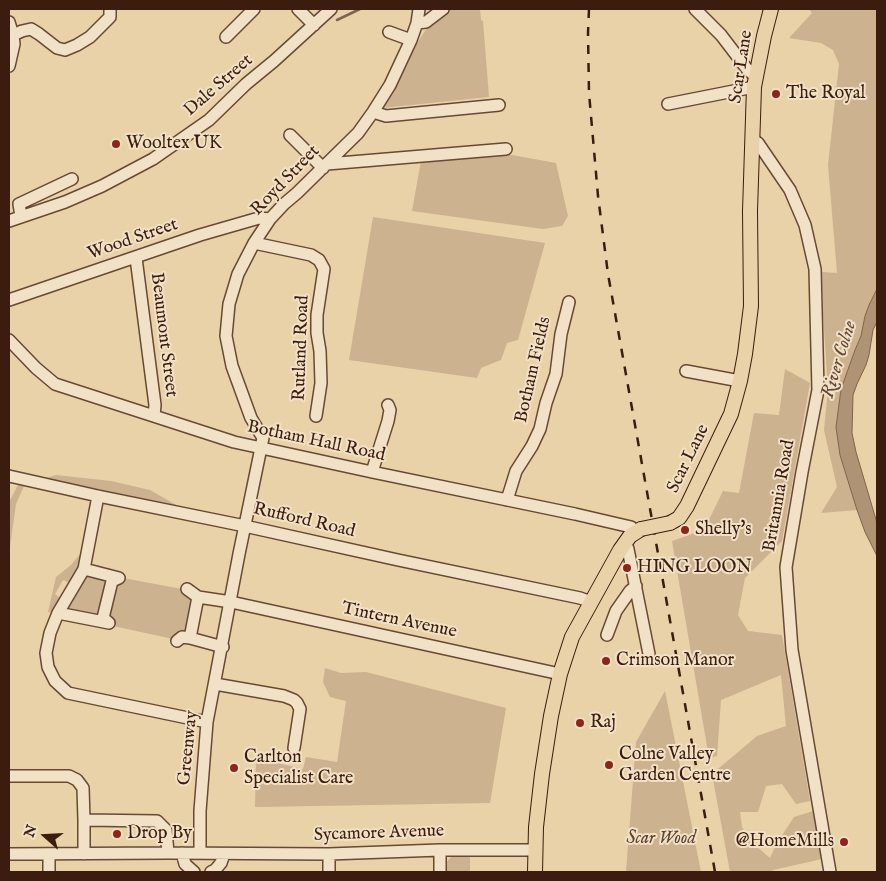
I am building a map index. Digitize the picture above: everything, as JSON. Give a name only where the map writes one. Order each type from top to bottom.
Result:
[{"type":"main road","name":"Scar Lane","points":[[638,530],[670,523],[679,518],[688,506],[731,414],[740,381],[750,306],[750,211],[755,82],[771,9]]},
{"type":"main road","points":[[535,872],[536,827],[542,774],[560,674],[572,637],[625,542],[638,530]]},
{"type":"street","points":[[13,35],[31,29],[57,48],[65,50],[90,37],[110,17],[110,9]]},
{"type":"street","points":[[226,37],[254,9]]},
{"type":"street","points":[[298,9],[314,25]]},
{"type":"street","name":"Dale Street","points":[[9,221],[65,202],[153,159],[209,120],[246,84],[331,9]]},
{"type":"street","name":"Royd Street","points":[[261,448],[263,438],[250,418],[238,385],[226,336],[229,304],[238,274],[254,243],[270,219],[358,133],[373,112],[390,85],[411,40],[417,23],[419,9]]},
{"type":"street","points":[[417,23],[426,22],[443,9]]},
{"type":"street","points":[[668,104],[755,82],[721,36],[695,9]]},
{"type":"street","points":[[9,22],[14,44],[10,60]]},
{"type":"street","points":[[389,32],[411,40]]},
{"type":"street","points":[[373,112],[386,116],[499,105]]},
{"type":"street","points":[[290,135],[325,166],[506,149]]},
{"type":"street","name":"Britannia Road","points":[[753,140],[758,143],[790,190],[805,225],[815,269],[818,390],[786,567],[792,650],[830,872]]},
{"type":"street","points":[[21,216],[20,204],[72,180]]},
{"type":"street","name":"Wood Street","points":[[9,300],[200,235],[260,218],[270,219]]},
{"type":"street","name":"Rutland Road","points":[[254,243],[311,255],[319,260],[324,269],[317,315],[321,383],[316,416]]},
{"type":"street","name":"Beaumont Street","points":[[136,258],[155,405],[154,416]]},
{"type":"street","name":"Botham Fields","points":[[507,500],[516,471],[540,429],[546,403],[556,374],[561,334],[568,302]]},
{"type":"street","name":"Botham Hall Road","points":[[10,345],[55,384],[234,442],[607,521],[638,530]]},
{"type":"street","points":[[686,371],[740,381]]},
{"type":"street","points":[[372,472],[388,421],[390,410],[388,405]]},
{"type":"street","name":"Greenway","points":[[200,854],[200,811],[207,722],[261,448]]},
{"type":"street","name":"Rufford Road","points":[[9,476],[592,602]]},
{"type":"street","points":[[98,496],[84,570],[58,613],[50,633],[46,652],[48,666],[55,681],[68,693],[207,722]]},
{"type":"street","points":[[625,542],[636,586],[649,654]]},
{"type":"street","points":[[58,613],[109,623],[103,618],[112,581],[119,578],[84,570]]},
{"type":"street","points":[[607,635],[616,611],[630,591],[636,586]]},
{"type":"street","points":[[187,589],[198,597],[230,602]]},
{"type":"street","points":[[190,638],[198,597]]},
{"type":"street","name":"Tintern Avenue","points":[[230,602],[560,674]]},
{"type":"street","points":[[177,641],[182,638],[190,638],[222,647]]},
{"type":"street","points":[[215,684],[284,696],[294,700],[300,709],[294,748]]},
{"type":"street","points":[[9,776],[69,776],[77,780],[83,788],[84,854]]},
{"type":"street","points":[[84,820],[157,821],[166,830],[168,853]]},
{"type":"street","points":[[440,850],[440,872]]},
{"type":"street","name":"Sycamore Avenue","points":[[9,854],[329,854],[440,850],[536,850]]},
{"type":"street","points":[[182,853],[185,864],[194,872]]},
{"type":"street","points":[[49,854],[49,872]]},
{"type":"street","points":[[210,872],[215,870],[221,863],[224,854]]},
{"type":"street","points":[[329,854],[329,872]]},
{"type":"green space","points":[[451,9],[480,9],[481,20],[483,21],[489,97],[382,108],[427,28],[441,15]]},
{"type":"green space","points":[[809,9],[877,9],[877,289],[865,316],[861,336],[841,389],[836,427],[840,455],[857,510],[821,513],[837,487],[824,430],[828,389],[822,272],[837,273],[828,165],[839,64],[833,50],[821,43],[789,38],[812,13]]},
{"type":"green space","points":[[512,155],[556,163],[568,216],[562,226],[543,229],[412,211],[421,161]]},
{"type":"green space","points":[[373,217],[545,243],[518,340],[507,343],[501,360],[481,368],[477,378],[349,360]]},
{"type":"green space","points":[[785,369],[810,383],[782,541],[745,578],[738,615],[748,631],[782,635],[810,801],[796,804],[782,784],[766,786],[758,812],[740,812],[742,827],[749,840],[770,858],[777,843],[794,817],[813,811],[822,859],[771,872],[730,872],[712,774],[757,736],[786,726],[781,675],[721,700],[717,756],[709,758],[672,541],[704,530],[723,491],[739,493],[754,413],[779,415]]},
{"type":"green space","points":[[56,475],[111,481],[150,490],[178,506],[46,478]]},
{"type":"green space","points":[[18,485],[24,486],[16,504],[9,554],[9,502]]},
{"type":"green space","points":[[82,552],[81,566],[70,583],[63,580],[55,594],[61,599],[53,613],[48,612],[56,577],[71,565]]},
{"type":"green space","points":[[88,576],[105,579],[107,586],[101,615],[97,618],[68,610],[69,603],[83,580]]},
{"type":"green space","points":[[123,578],[187,590],[191,599],[186,631],[180,635],[178,640],[113,626],[109,618],[115,586],[122,583]]},
{"type":"green space","points":[[325,668],[341,673],[366,672],[506,708],[490,803],[255,807],[256,758],[303,769],[306,757],[337,762],[346,701],[330,697],[323,682]]},
{"type":"green space","name":"Scar Wood","points":[[665,691],[701,872],[626,872],[636,742]]},
{"type":"green space","points":[[452,857],[470,857],[470,872],[445,872],[446,863]]},
{"type":"shaded area","points":[[877,289],[877,322],[873,330],[866,365],[853,395],[852,433],[877,523],[877,556],[857,510],[840,455],[836,427],[841,389],[861,336],[865,316]]},
{"type":"waterway","points":[[337,20],[360,9]]},
{"type":"railway","points":[[589,9],[589,93],[598,196],[608,274],[715,872]]},
{"type":"place","name":"The Royal","points":[[776,94]]},
{"type":"place","name":"Wooltex UK","points":[[116,144]]},
{"type":"place","name":"Shelly's","points":[[685,530]]},
{"type":"place","name":"HING LOON","points":[[627,568]]},
{"type":"place","name":"Crimson Manor","points":[[606,661]]},
{"type":"place","name":"Raj","points":[[580,723]]},
{"type":"place","name":"Colne Valley Garden Centre","points":[[609,765]]},
{"type":"place","name":"Carlton Specialist Care","points":[[234,768]]},
{"type":"place","name":"Drop By","points":[[117,834]]},
{"type":"place","name":"@HomeMills","points":[[844,842]]},
{"type":"water label","name":"River Colne","points":[[840,360]]}]
